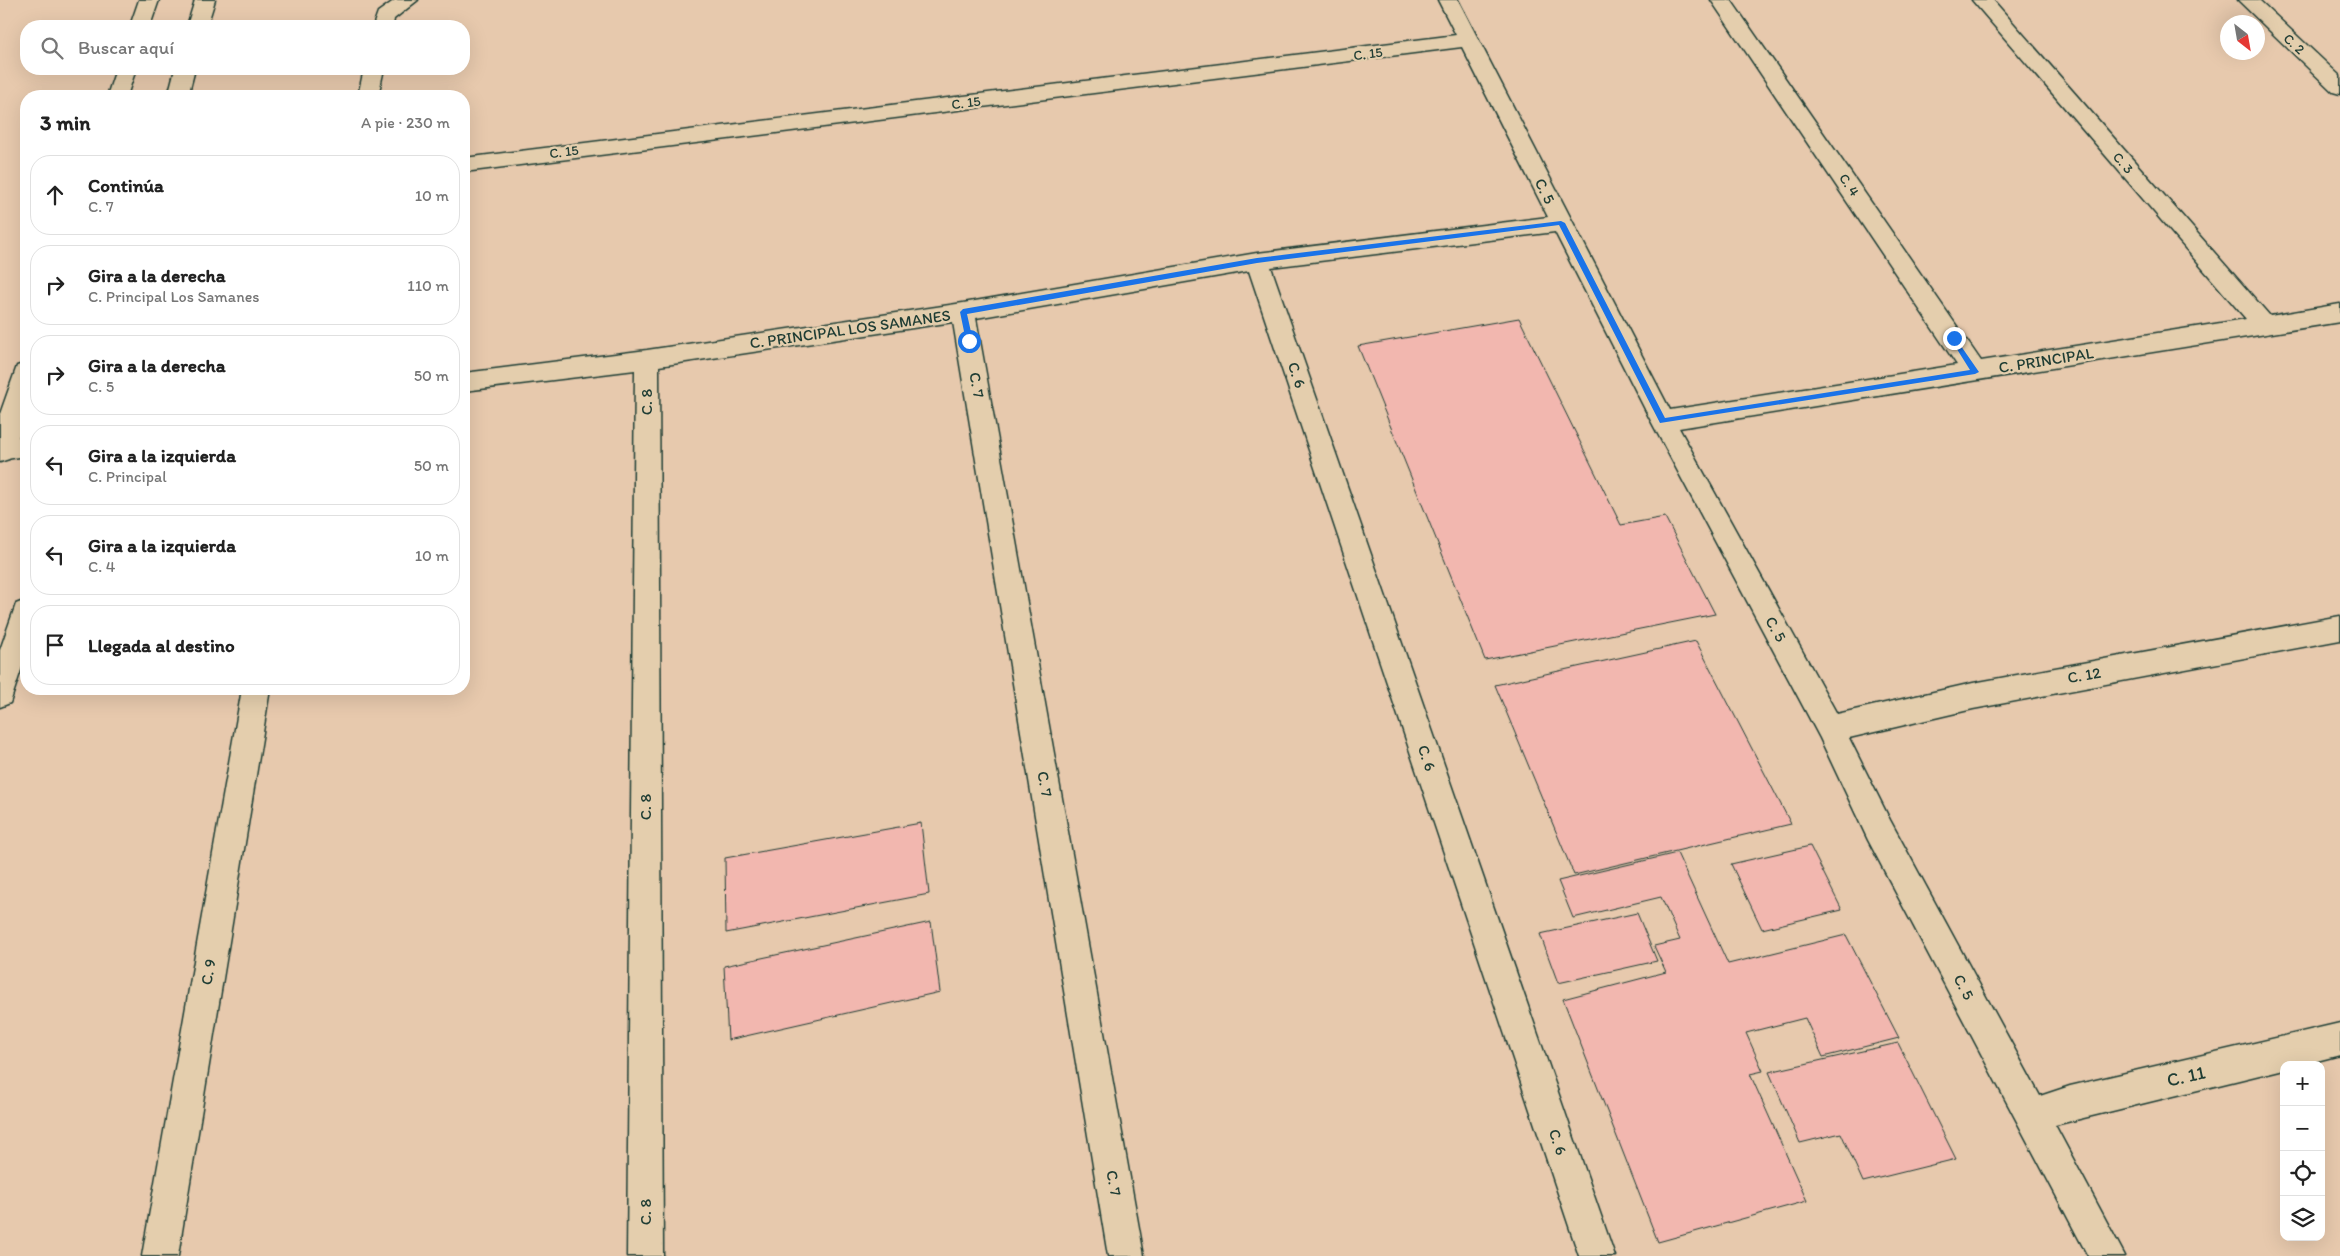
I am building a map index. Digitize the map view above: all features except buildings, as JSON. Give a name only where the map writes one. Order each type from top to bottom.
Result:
[{"type":"street","points":[[142,20],[149,0]]},
{"type":"street","points":[[199,20],[205,0]]},
{"type":"street","name":"C. 5","points":[[1448,0],[1663,421],[1830,729],[1879,830],[2107,1256]]},
{"type":"street","name":"C. 4","points":[[1721,0],[1975,372]]},
{"type":"street","name":"C. 3","points":[[1982,0],[2265,326]]},
{"type":"street","name":"C. 2","points":[[2248,0],[2340,88]]},
{"type":"street","points":[[384,20],[385,16],[402,4]]},
{"type":"street","name":"C. 15","points":[[470,164],[1468,40]]},
{"type":"street","points":[[119,90],[124,75]]},
{"type":"street","points":[[180,90],[183,75]]},
{"type":"street","points":[[369,90],[373,75]]},
{"type":"street","name":"C. PRINCIPAL LOS SAMANES","points":[[470,381],[647,359],[963,312],[1257,261],[1561,223]]},
{"type":"street","name":"C. 6","points":[[1257,261],[1597,1256]]},
{"type":"street","name":"C. 7","points":[[963,312],[1126,1256]]},
{"type":"street","name":"C. PRINCIPAL","points":[[1663,421],[2340,314]]},
{"type":"street","name":"C. 8","points":[[645,1256],[647,359]]},
{"type":"street","points":[[20,390],[0,450],[20,447]]},
{"type":"street","name":"C. 12","points":[[1830,729],[1973,696],[2340,628]]},
{"type":"street","points":[[0,694],[20,631]]},
{"type":"street","name":"C. 9","points":[[160,1256],[255,695]]},
{"type":"street","name":"C. 11","points":[[2033,1115],[2070,1103],[2340,1039]]},
{"type":"route","points":[[969,341],[963,312],[1257,261],[1561,223],[1663,421],[1975,372],[1954,338]]}]
